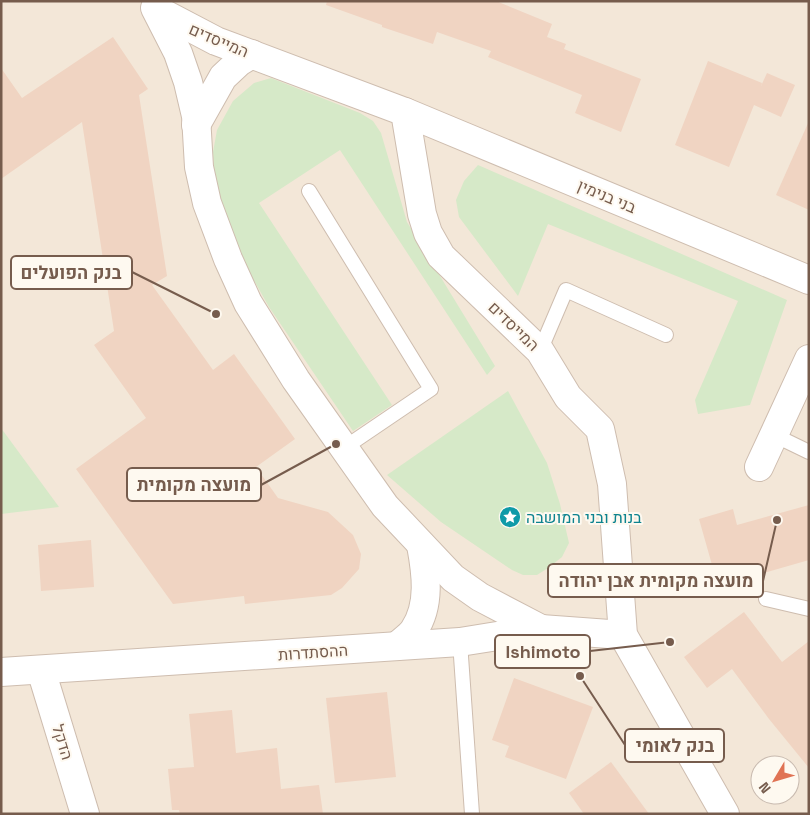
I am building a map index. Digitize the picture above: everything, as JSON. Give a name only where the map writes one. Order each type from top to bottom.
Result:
[{"type":"street","name":"המייסדים","points":[[154,6],[216,41],[405,112],[422,214],[428,233],[442,256],[540,350],[568,397],[600,430],[612,484],[623,635],[725,814]]},
{"type":"street","name":"המייסדים","points":[[154,6],[178,53],[188,82],[196,116],[199,167],[208,203],[228,259],[248,303],[296,380],[385,506],[453,578],[480,597],[541,630]]},
{"type":"street","points":[[196,125],[223,77],[239,62],[252,54]]},
{"type":"street","name":"בני בנימין","points":[[405,112],[809,280]]},
{"type":"street","points":[[759,467],[809,358]]},
{"type":"street","points":[[397,646],[414,631],[423,613],[426,569],[421,545]]},
{"type":"street","name":"ההסתדרות","points":[[1,672],[460,642],[541,630],[623,635]]},
{"type":"street","name":"הדקל","points":[[41,670],[85,814]]},
{"type":"lane","points":[[310,191],[431,389],[344,448]]},
{"type":"lane","points":[[540,350],[566,290],[666,335]]},
{"type":"lane","points":[[774,436],[809,452]]},
{"type":"lane","points":[[766,599],[809,609]]},
{"type":"lane","points":[[460,642],[472,814]]},
{"type":"shaded area","points":[[1,1],[809,1],[809,814],[1,814]]},
{"type":"green space","points":[[271,78],[360,113],[373,121],[381,133],[407,222],[495,366],[487,375],[340,150],[259,203],[392,405],[353,431],[269,307],[244,263],[215,191],[213,152],[217,130],[233,101],[254,83]]},
{"type":"green space","points":[[478,165],[787,300],[750,405],[698,414],[695,400],[738,301],[548,224],[518,296],[459,217],[456,200],[464,181]]},
{"type":"green space","points":[[508,391],[547,463],[560,504],[569,543],[562,557],[537,575],[523,575],[512,570],[441,522],[387,475]]},
{"type":"green space","points":[[1,428],[59,507],[1,514]]},
{"type":"building","points":[[327,1],[496,1],[552,24],[547,37],[566,44],[564,49],[641,79],[621,132],[575,113],[582,95],[488,57],[491,51],[437,32],[433,44],[326,5]]},
{"type":"building","points":[[113,37],[148,89],[139,95],[167,276],[152,285],[213,370],[234,354],[295,439],[256,467],[278,498],[328,512],[353,535],[361,554],[359,569],[342,588],[331,595],[245,604],[244,596],[173,604],[76,469],[146,418],[94,345],[114,331],[82,122],[1,179],[1,68],[22,98]]},
{"type":"building","points":[[708,61],[762,83],[761,86],[767,73],[795,85],[781,117],[754,105],[729,167],[675,145]]},
{"type":"building","points":[[809,121],[809,210],[776,195]]},
{"type":"building","points":[[809,505],[809,560],[718,586],[699,519],[733,509],[737,525]]},
{"type":"building","points":[[91,540],[94,587],[41,591],[38,545]]},
{"type":"building","points":[[744,612],[782,662],[809,641],[809,768],[732,669],[707,688],[684,657]]},
{"type":"building","points":[[514,678],[593,707],[566,779],[505,757],[509,746],[492,740]]},
{"type":"building","points":[[387,692],[396,777],[335,783],[326,698]]},
{"type":"building","points":[[232,710],[236,753],[277,748],[281,789],[319,785],[323,814],[180,814],[179,810],[172,810],[168,769],[194,767],[189,714]]},
{"type":"building","points":[[611,762],[649,814],[584,814],[569,793]]},
{"type":"place","name":"בנק הפועלים","points":[[216,314]]},
{"type":"place","name":"מועצה מקומית","points":[[336,444]]},
{"type":"place","name":"בנות ובני המושבה","points":[[510,517]]},
{"type":"place","name":"מועצה מקומית אבן יהודה","points":[[777,520]]},
{"type":"place","name":"Ishimoto","points":[[670,642]]},
{"type":"place","name":"בנק לאומי","points":[[580,676]]}]
